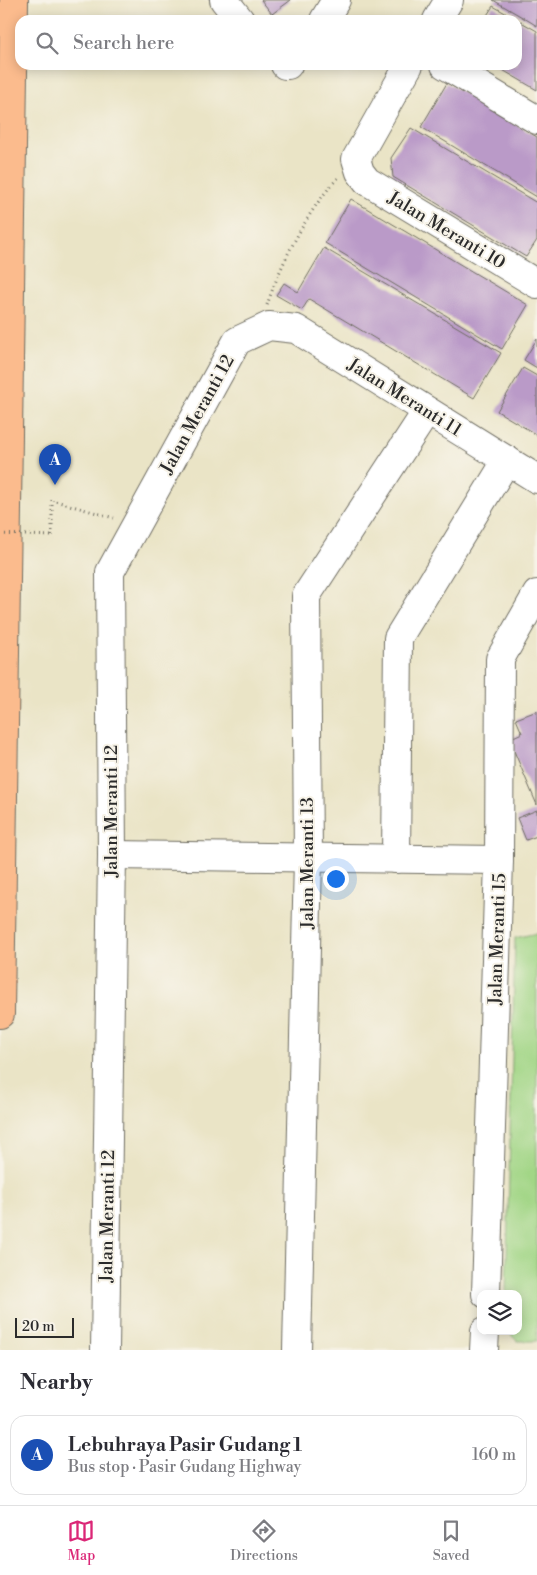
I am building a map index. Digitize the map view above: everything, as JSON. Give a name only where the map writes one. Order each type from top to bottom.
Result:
[{"type":"highway","points":[[0,1014],[14,0]]},
{"type":"street","points":[[224,0],[236,15]]},
{"type":"street","points":[[327,15],[336,0]]},
{"type":"street","points":[[440,15],[449,0]]},
{"type":"street","points":[[358,166],[407,70]]},
{"type":"street","points":[[453,70],[537,120]]},
{"type":"street","name":"Jalan Meranti 10","points":[[358,166],[367,181],[537,284]]},
{"type":"street","name":"Jalan Meranti 11","points":[[265,328],[296,329],[537,479]]},
{"type":"street","name":"Jalan Meranti 12","points":[[105,1350],[112,855],[110,572],[237,341],[265,328]]},
{"type":"street","name":"Jalan Meranti 13","points":[[297,1350],[308,858],[306,596],[427,411]]},
{"type":"street","points":[[396,859],[398,638],[507,460]]},
{"type":"street","name":"Jalan Meranti 15","points":[[486,1290],[499,860],[500,659],[537,594]]},
{"type":"street","points":[[112,855],[499,860]]},
{"type":"street","points":[[484,1350],[485,1335]]},
{"type":"path","points":[[265,328],[260,323],[272,289],[313,210],[334,181],[358,166]]},
{"type":"path","points":[[0,534],[52,536],[52,500],[136,524]]},
{"type":"green space","points":[[537,933],[537,1341],[517,1341],[511,1335],[522,1335],[522,1290],[506,1290],[515,938]]},
{"type":"building","points":[[261,0],[291,0],[272,14]]},
{"type":"building","points":[[493,0],[537,0],[537,26],[522,17],[522,15],[519,15]]},
{"type":"building","points":[[493,6],[509,15],[487,15]]},
{"type":"building","points":[[522,22],[537,31],[537,90],[503,70],[522,70]]},
{"type":"building","points":[[447,83],[537,137],[537,197],[421,127]]},
{"type":"building","points":[[411,128],[537,203],[537,240],[526,257],[393,177],[391,158]]},
{"type":"building","points":[[351,199],[528,305],[502,349],[325,243]]},
{"type":"building","points":[[324,248],[501,353],[474,398],[309,299],[302,310],[276,295],[284,283],[298,292]]},
{"type":"building","points":[[537,339],[537,368],[524,360]]},
{"type":"building","points":[[523,368],[537,376],[537,435],[497,411]]},
{"type":"building","points":[[537,711],[537,805],[509,739],[522,733],[516,719]]},
{"type":"building","points":[[537,810],[537,836],[526,840],[517,818]]},
{"type":"place","name":"Lebuhraya Pasir Gudang 1","points":[[55,485]]}]
